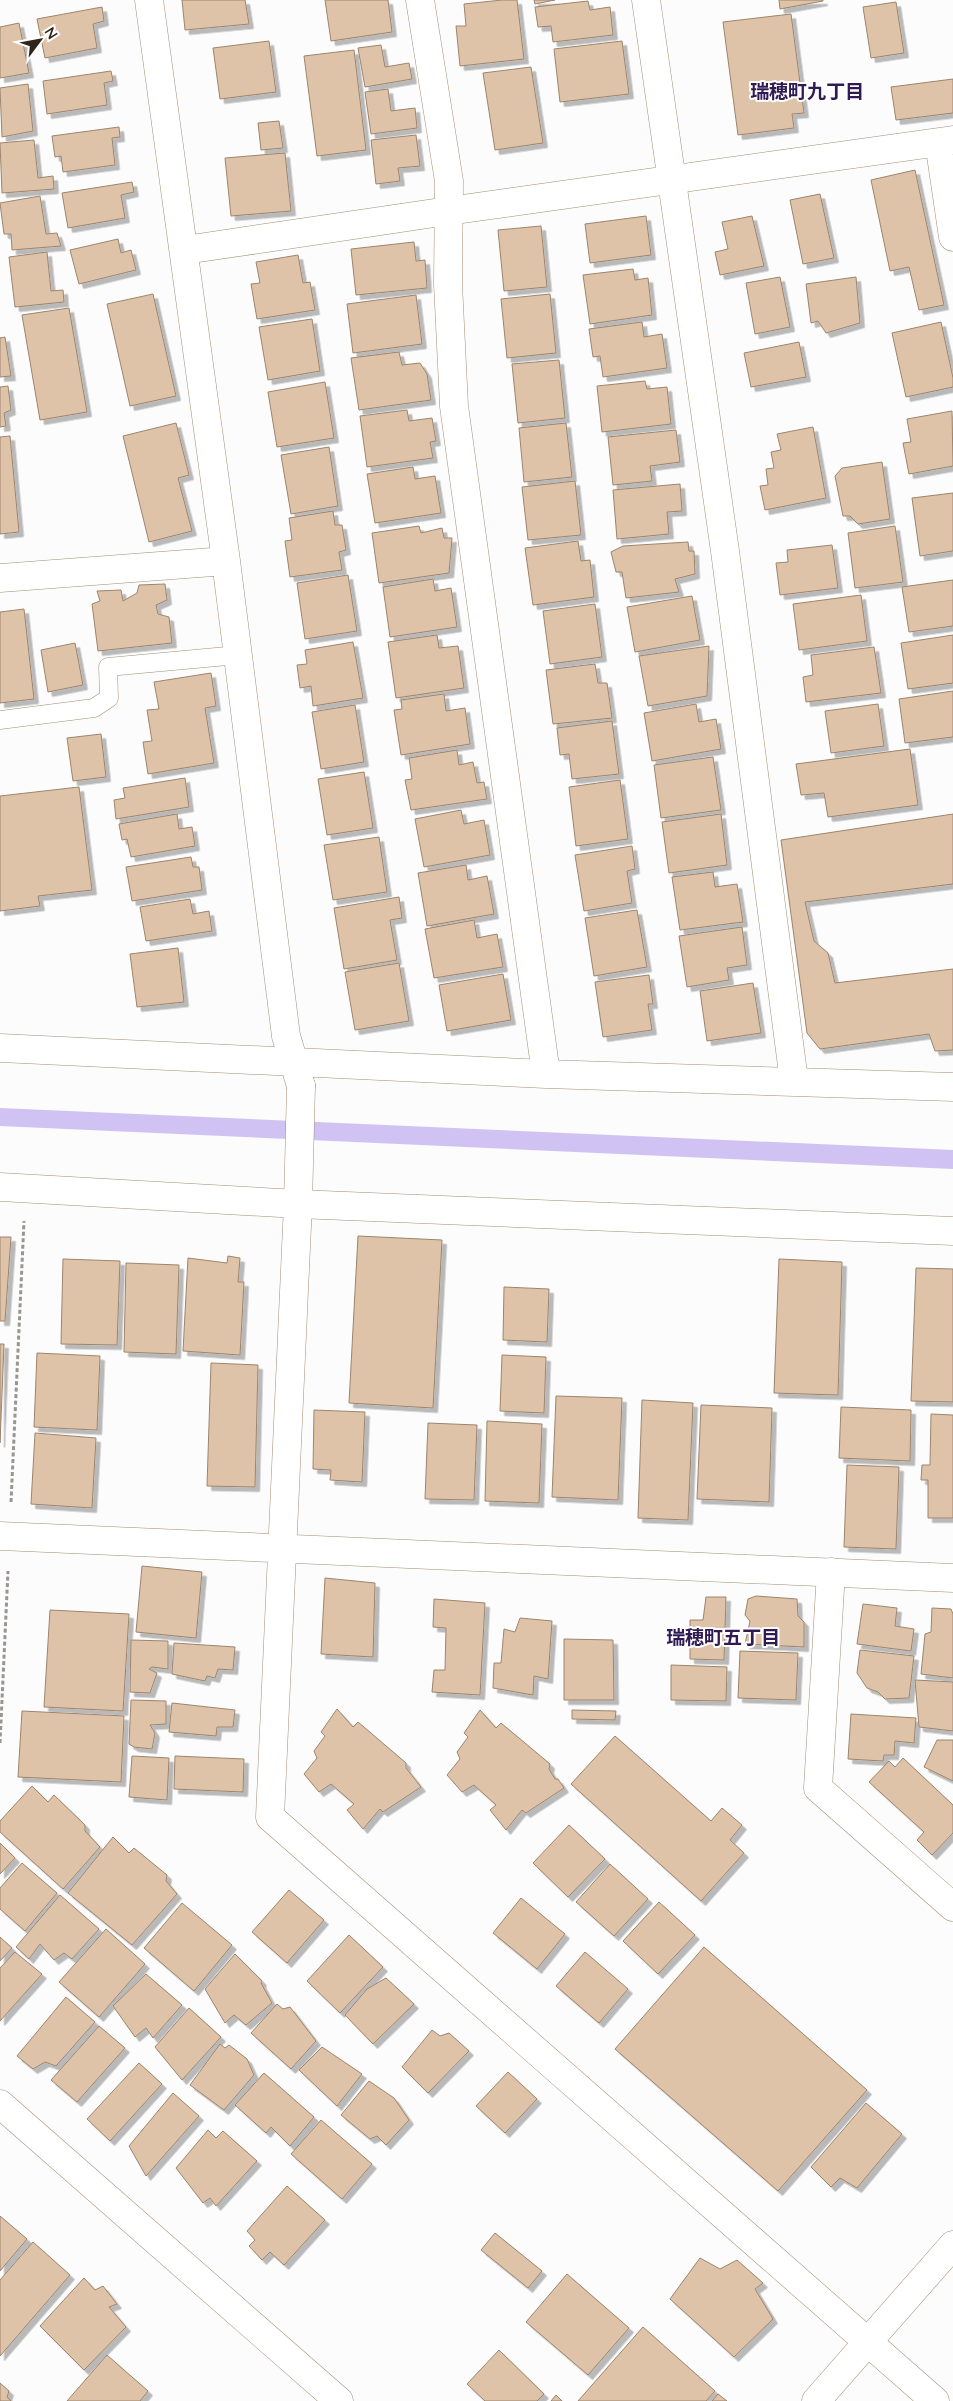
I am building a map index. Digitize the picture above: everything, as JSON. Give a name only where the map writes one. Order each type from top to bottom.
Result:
[{"type":"street","points":[[149,0],[185,250],[286,1036],[297,1074],[298,1204],[270,1817],[935,2401]]},
{"type":"street","points":[[420,0],[449,181],[448,284],[454,406],[546,1074]]},
{"type":"street","points":[[646,0],[670,181],[725,551],[794,1081]]},
{"type":"street","points":[[185,250],[946,141],[953,237]]},
{"type":"street","points":[[0,578],[226,561]]},
{"type":"street","points":[[0,1048],[297,1074],[546,1074],[953,1087]]},
{"type":"street","points":[[13,1187],[298,1204],[953,1231]]},
{"type":"street","points":[[5,1536],[281,1550],[953,1578]]},
{"type":"street","points":[[831,1572],[818,1788],[953,1906]]},
{"type":"street","points":[[0,2104],[339,2401]]},
{"type":"street","points":[[816,2401],[953,2245]]},
{"type":"lane","points":[[0,720],[94,708],[109,698],[108,667],[238,655]]},
{"type":"path","points":[[0,1743],[13,1187]]},
{"type":"shaded area","points":[[0,1108],[953,1150],[953,1169],[0,1126]]},
{"type":"building","points":[[182,0],[245,0],[249,24],[185,30]]},
{"type":"building","points":[[325,0],[388,0],[392,32],[331,41]]},
{"type":"building","points":[[517,0],[524,59],[460,66],[456,26],[466,26],[464,4]]},
{"type":"building","points":[[534,0],[555,0],[535,4]]},
{"type":"building","points":[[779,0],[823,0],[823,1],[780,9]]},
{"type":"building","points":[[588,1],[590,10],[610,7],[613,35],[553,42],[551,26],[538,27],[535,7]]},
{"type":"building","points":[[896,2],[904,53],[871,58],[863,7]]},
{"type":"building","points":[[102,7],[104,21],[93,24],[97,48],[45,58],[37,19]]},
{"type":"building","points":[[791,14],[804,113],[792,114],[794,128],[738,135],[723,22]]},
{"type":"building","points":[[19,23],[29,73],[0,78],[0,27]]},
{"type":"building","points":[[269,41],[276,92],[220,99],[213,48]]},
{"type":"building","points":[[622,41],[629,94],[560,102],[554,49]]},
{"type":"building","points":[[381,45],[385,67],[409,63],[412,79],[365,87],[358,48]]},
{"type":"building","points":[[354,50],[366,150],[317,156],[304,56]]},
{"type":"building","points":[[531,67],[543,143],[495,150],[483,73]]},
{"type":"building","points":[[111,71],[113,81],[104,83],[107,105],[47,114],[43,81]]},
{"type":"building","points":[[953,79],[953,113],[896,120],[891,87]]},
{"type":"building","points":[[28,84],[33,131],[2,137],[0,88]]},
{"type":"building","points":[[388,89],[391,111],[415,108],[417,128],[371,134],[365,92]]},
{"type":"building","points":[[279,121],[283,148],[261,150],[258,123]]},
{"type":"building","points":[[119,127],[120,137],[112,138],[115,165],[63,172],[61,156],[55,157],[52,136]]},
{"type":"building","points":[[416,135],[420,166],[398,168],[400,181],[376,184],[371,140]]},
{"type":"building","points":[[34,140],[38,178],[53,176],[54,189],[2,193],[0,143]]},
{"type":"building","points":[[285,153],[291,211],[231,216],[225,158]]},
{"type":"building","points":[[915,170],[944,305],[919,310],[909,267],[890,271],[871,180]]},
{"type":"building","points":[[132,182],[134,192],[121,195],[125,218],[68,228],[62,193]]},
{"type":"building","points":[[820,194],[834,258],[803,264],[790,200]]},
{"type":"building","points":[[40,196],[46,234],[57,233],[61,246],[12,250],[11,234],[4,234],[0,203]]},
{"type":"building","points":[[646,216],[651,255],[590,263],[585,224]]},
{"type":"building","points":[[752,216],[764,266],[720,275],[715,252],[728,249],[722,222]]},
{"type":"building","points":[[541,226],[547,287],[504,291],[498,230]]},
{"type":"building","points":[[118,239],[121,253],[131,250],[136,270],[79,284],[70,250]]},
{"type":"building","points":[[414,242],[416,261],[425,260],[427,288],[356,295],[351,249]]},
{"type":"building","points":[[47,252],[51,291],[63,290],[64,302],[15,307],[9,257]]},
{"type":"building","points":[[298,255],[303,283],[310,282],[315,310],[257,319],[251,284],[260,283],[256,262]]},
{"type":"building","points":[[633,269],[635,280],[648,278],[652,315],[590,324],[583,275]]},
{"type":"building","points":[[780,277],[790,327],[755,334],[746,283]]},
{"type":"building","points":[[856,277],[860,323],[826,333],[818,321],[811,323],[806,284]]},
{"type":"building","points":[[153,294],[176,396],[130,406],[107,304]]},
{"type":"building","points":[[550,294],[556,353],[507,358],[501,299]]},
{"type":"building","points":[[416,295],[422,344],[353,353],[347,304]]},
{"type":"building","points":[[69,308],[87,412],[40,420],[22,315]]},
{"type":"building","points":[[312,319],[320,371],[268,380],[259,327]]},
{"type":"building","points":[[642,322],[644,337],[662,334],[667,368],[603,377],[600,356],[593,357],[589,329]]},
{"type":"building","points":[[941,322],[953,378],[953,387],[906,397],[892,333]]},
{"type":"building","points":[[5,337],[11,376],[0,377],[0,338]]},
{"type":"building","points":[[799,342],[806,377],[751,387],[744,353]]},
{"type":"building","points":[[399,352],[402,365],[420,363],[427,374],[431,400],[359,410],[351,358]]},
{"type":"building","points":[[559,360],[565,418],[518,423],[512,364]]},
{"type":"building","points":[[645,381],[647,389],[667,387],[671,424],[602,432],[597,386]]},
{"type":"building","points":[[325,382],[334,438],[277,447],[268,392]]},
{"type":"building","points":[[8,386],[11,410],[4,413],[6,426],[0,427],[0,387]]},
{"type":"building","points":[[407,410],[409,421],[432,418],[436,441],[430,442],[433,458],[367,467],[360,416]]},
{"type":"building","points":[[952,411],[953,466],[909,474],[903,443],[911,442],[907,419]]},
{"type":"building","points":[[176,423],[189,475],[178,478],[192,531],[149,542],[123,436]]},
{"type":"building","points":[[566,423],[572,477],[524,482],[519,428]]},
{"type":"building","points":[[813,427],[826,498],[765,510],[760,486],[768,485],[766,469],[774,468],[771,452],[781,450],[777,434]]},
{"type":"building","points":[[676,430],[680,462],[650,466],[652,481],[613,485],[608,437]]},
{"type":"building","points":[[10,436],[19,532],[0,534],[0,437]]},
{"type":"building","points":[[329,447],[338,506],[291,514],[281,455]]},
{"type":"building","points":[[882,462],[890,519],[858,524],[850,516],[843,516],[835,476],[842,468]]},
{"type":"building","points":[[413,467],[415,479],[435,476],[441,513],[375,523],[367,474]]},
{"type":"building","points":[[575,481],[581,535],[528,540],[522,487]]},
{"type":"building","points":[[680,484],[682,511],[667,512],[669,534],[617,539],[613,490]]},
{"type":"building","points":[[953,493],[953,551],[920,556],[912,498]]},
{"type":"building","points":[[333,511],[335,525],[342,525],[346,550],[339,552],[342,570],[290,577],[285,541],[292,540],[289,518]]},
{"type":"building","points":[[419,526],[421,533],[442,528],[444,538],[452,538],[449,573],[379,583],[372,533]]},
{"type":"building","points":[[895,526],[903,582],[855,588],[848,533]]},
{"type":"building","points":[[578,541],[581,561],[590,560],[594,597],[533,605],[525,548]]},
{"type":"building","points":[[688,542],[689,551],[694,551],[695,574],[675,579],[679,592],[626,598],[622,572],[616,572],[611,552],[623,546]]},
{"type":"building","points":[[832,545],[838,588],[780,595],[776,563],[788,562],[787,550]]},
{"type":"building","points":[[348,575],[357,631],[305,639],[297,583]]},
{"type":"building","points":[[433,579],[435,591],[451,588],[457,627],[390,637],[383,587]]},
{"type":"building","points":[[953,580],[953,626],[909,632],[902,587]]},
{"type":"building","points":[[165,584],[167,600],[156,605],[158,614],[169,617],[172,643],[98,651],[92,604],[100,601],[97,591],[121,590],[123,601],[137,593],[139,585]]},
{"type":"building","points":[[861,595],[867,641],[799,650],[793,604]]},
{"type":"building","points":[[692,596],[700,640],[635,652],[627,607]]},
{"type":"building","points":[[595,604],[602,657],[550,664],[543,611]]},
{"type":"building","points":[[24,609],[34,699],[0,703],[0,612]]},
{"type":"building","points":[[437,635],[439,648],[458,646],[464,688],[396,698],[388,642]]},
{"type":"building","points":[[953,635],[953,683],[908,689],[901,643]]},
{"type":"building","points":[[353,642],[363,698],[313,706],[311,686],[300,688],[297,665],[307,664],[305,650]]},
{"type":"building","points":[[75,643],[83,685],[48,692],[41,650]]},
{"type":"building","points":[[709,646],[707,696],[648,706],[639,656]]},
{"type":"building","points":[[874,647],[881,693],[806,702],[803,677],[813,675],[811,655]]},
{"type":"building","points":[[595,664],[598,683],[607,683],[612,718],[553,724],[546,670]]},
{"type":"building","points":[[211,673],[216,706],[205,708],[214,763],[148,774],[143,742],[152,741],[147,710],[159,709],[154,682]]},
{"type":"building","points":[[953,691],[953,737],[905,743],[899,699]]},
{"type":"building","points":[[444,694],[446,711],[465,708],[470,744],[401,755],[394,710],[402,709],[401,700]]},
{"type":"building","points":[[696,704],[699,722],[716,719],[721,749],[652,761],[644,713]]},
{"type":"building","points":[[878,704],[884,746],[831,753],[825,711]]},
{"type":"building","points":[[355,705],[364,762],[321,769],[312,712]]},
{"type":"building","points":[[612,721],[619,774],[572,779],[569,754],[560,755],[557,728]]},
{"type":"building","points":[[101,734],[106,777],[73,781],[67,738]]},
{"type":"building","points":[[910,749],[918,805],[828,817],[824,793],[801,795],[796,764]]},
{"type":"building","points":[[457,750],[459,765],[473,762],[477,783],[484,782],[487,799],[411,810],[405,780],[412,779],[409,758]]},
{"type":"building","points":[[713,757],[721,810],[661,818],[654,765]]},
{"type":"building","points":[[364,772],[373,828],[327,835],[318,779]]},
{"type":"building","points":[[185,778],[189,807],[116,819],[114,800],[125,798],[123,788]]},
{"type":"building","points":[[620,780],[628,839],[576,846],[569,787]]},
{"type":"building","points":[[79,787],[92,890],[38,896],[40,906],[0,911],[0,796]]},
{"type":"building","points":[[461,810],[464,824],[484,820],[490,855],[424,867],[415,819]]},
{"type":"building","points":[[177,814],[179,829],[192,827],[195,846],[131,857],[127,839],[122,840],[119,824]]},
{"type":"building","points":[[721,814],[727,865],[669,873],[662,822]]},
{"type":"building","points":[[953,814],[953,884],[805,902],[814,941],[828,953],[835,983],[953,969],[953,1050],[935,1051],[929,1034],[820,1049],[807,1033],[781,840]]},
{"type":"building","points":[[379,837],[387,892],[333,900],[324,845]]},
{"type":"building","points":[[632,846],[635,869],[627,871],[632,903],[584,911],[575,855]]},
{"type":"building","points":[[191,857],[193,867],[199,867],[202,890],[132,901],[126,867]]},
{"type":"building","points":[[466,865],[468,880],[487,876],[494,914],[427,926],[418,873]]},
{"type":"building","points":[[713,872],[715,887],[737,884],[743,922],[680,930],[672,877]]},
{"type":"building","points":[[399,897],[402,918],[390,920],[397,960],[344,969],[334,908]]},
{"type":"building","points":[[190,899],[193,914],[209,911],[212,931],[146,941],[140,907]]},
{"type":"building","points":[[637,910],[647,967],[594,976],[585,918]]},
{"type":"building","points":[[474,920],[477,938],[497,934],[503,967],[434,978],[425,929]]},
{"type":"building","points":[[742,927],[747,965],[727,968],[729,980],[687,987],[679,936]]},
{"type":"building","points":[[178,948],[184,1002],[137,1007],[130,954]]},
{"type":"building","points":[[399,963],[409,1021],[355,1030],[345,972]]},
{"type":"building","points":[[503,974],[511,1020],[447,1031],[439,985]]},
{"type":"building","points":[[649,975],[653,1004],[648,1004],[652,1030],[603,1037],[595,982]]},
{"type":"building","points":[[753,983],[761,1033],[707,1041],[700,991]]},
{"type":"building","points":[[358,1236],[442,1240],[433,1408],[349,1403]]},
{"type":"building","points":[[0,1237],[11,1237],[5,1321],[0,1321]]},
{"type":"building","points":[[228,1256],[240,1258],[238,1282],[244,1282],[240,1355],[183,1351],[188,1258],[227,1263]]},
{"type":"building","points":[[63,1259],[120,1261],[117,1345],[61,1344]]},
{"type":"building","points":[[779,1259],[842,1262],[838,1395],[774,1393]]},
{"type":"building","points":[[126,1263],[179,1265],[176,1354],[124,1352]]},
{"type":"building","points":[[916,1268],[953,1269],[953,1402],[911,1401]]},
{"type":"building","points":[[504,1287],[549,1289],[547,1342],[503,1340]]},
{"type":"building","points":[[0,1344],[4,1344],[0,1443]]},
{"type":"building","points":[[37,1353],[100,1356],[97,1430],[34,1427]]},
{"type":"building","points":[[502,1355],[546,1357],[544,1413],[500,1411]]},
{"type":"building","points":[[211,1363],[258,1365],[255,1487],[207,1486]]},
{"type":"building","points":[[556,1396],[622,1398],[618,1500],[552,1497]]},
{"type":"building","points":[[642,1400],[693,1403],[688,1520],[638,1518]]},
{"type":"building","points":[[701,1405],[772,1408],[769,1502],[697,1499]]},
{"type":"building","points":[[841,1407],[911,1410],[910,1461],[839,1458]]},
{"type":"building","points":[[314,1410],[365,1412],[362,1482],[330,1480],[331,1470],[313,1469]]},
{"type":"building","points":[[931,1414],[953,1415],[953,1518],[928,1518],[928,1480],[921,1480],[922,1465],[930,1465]]},
{"type":"building","points":[[487,1421],[542,1424],[539,1503],[485,1501]]},
{"type":"building","points":[[428,1423],[477,1425],[474,1500],[425,1499]]},
{"type":"building","points":[[35,1433],[96,1438],[92,1508],[31,1504]]},
{"type":"building","points":[[847,1465],[899,1467],[896,1549],[844,1547]]},
{"type":"building","points":[[142,1566],[202,1572],[196,1638],[136,1632]]},
{"type":"building","points":[[325,1578],[375,1583],[373,1657],[321,1654]]},
{"type":"building","points":[[756,1596],[797,1599],[798,1616],[804,1622],[804,1647],[745,1644],[750,1621],[745,1615],[748,1599]]},
{"type":"building","points":[[706,1597],[726,1597],[724,1660],[690,1659],[690,1620],[703,1620]]},
{"type":"building","points":[[434,1599],[485,1603],[480,1695],[432,1692],[434,1670],[445,1670],[446,1628],[433,1627]]},
{"type":"building","points":[[863,1604],[897,1608],[895,1626],[914,1629],[911,1651],[857,1644]]},
{"type":"building","points":[[932,1608],[951,1609],[953,1614],[953,1678],[921,1674],[925,1634],[931,1632]]},
{"type":"building","points":[[50,1610],[129,1614],[123,1711],[44,1707]]},
{"type":"building","points":[[520,1618],[552,1621],[548,1679],[534,1676],[533,1695],[493,1688],[494,1663],[501,1663],[504,1629],[515,1632]]},
{"type":"building","points":[[564,1639],[613,1640],[614,1700],[564,1700]]},
{"type":"building","points":[[131,1640],[168,1641],[168,1669],[152,1667],[149,1669],[157,1673],[150,1693],[130,1692]]},
{"type":"building","points":[[174,1643],[235,1647],[233,1670],[218,1669],[215,1678],[207,1676],[205,1681],[172,1674]]},
{"type":"building","points":[[860,1650],[914,1656],[909,1698],[885,1699],[878,1692],[867,1688],[857,1673]]},
{"type":"building","points":[[740,1651],[798,1653],[796,1700],[738,1698]]},
{"type":"building","points":[[671,1665],[727,1667],[726,1701],[671,1700]]},
{"type":"building","points":[[915,1680],[953,1682],[953,1731],[919,1727]]},
{"type":"building","points":[[131,1700],[166,1701],[166,1724],[150,1725],[155,1733],[152,1749],[134,1747],[129,1744]]},
{"type":"building","points":[[172,1703],[235,1710],[233,1727],[217,1727],[216,1736],[169,1732]]},
{"type":"building","points":[[337,1709],[353,1727],[358,1722],[406,1763],[406,1768],[421,1787],[383,1812],[380,1809],[363,1829],[347,1810],[354,1804],[331,1784],[319,1792],[304,1774],[317,1758],[314,1751],[325,1736],[321,1732]]},
{"type":"building","points":[[480,1710],[496,1728],[501,1723],[550,1764],[549,1769],[564,1788],[526,1813],[522,1810],[506,1830],[490,1810],[496,1805],[474,1785],[462,1792],[447,1775],[460,1759],[457,1752],[468,1737],[464,1733]]},
{"type":"building","points":[[572,1710],[616,1711],[615,1720],[572,1719]]},
{"type":"building","points":[[22,1711],[124,1716],[121,1782],[18,1777]]},
{"type":"building","points":[[851,1714],[916,1718],[914,1743],[895,1741],[894,1755],[884,1755],[883,1761],[848,1759]]},
{"type":"building","points":[[615,1736],[711,1821],[722,1808],[742,1825],[730,1840],[744,1853],[701,1901],[571,1784]]},
{"type":"building","points":[[937,1740],[953,1740],[953,1781],[924,1767]]},
{"type":"building","points":[[132,1756],[169,1758],[167,1800],[129,1797]]},
{"type":"building","points":[[175,1756],[244,1759],[243,1792],[174,1789]]},
{"type":"building","points":[[903,1758],[953,1805],[953,1833],[932,1855],[917,1840],[924,1832],[869,1782],[889,1761],[895,1767]]},
{"type":"building","points":[[32,1786],[48,1802],[54,1795],[85,1825],[85,1831],[100,1847],[63,1889],[0,1832],[0,1821]]},
{"type":"building","points":[[569,1825],[605,1859],[568,1897],[533,1863]]},
{"type":"building","points":[[113,1837],[129,1853],[134,1848],[167,1875],[166,1881],[177,1894],[132,1945],[68,1893]]},
{"type":"building","points":[[0,1843],[15,1858],[0,1874]]},
{"type":"building","points":[[22,1863],[57,1893],[25,1931],[0,1909],[0,1888]]},
{"type":"building","points":[[610,1864],[648,1899],[614,1936],[576,1902]]},
{"type":"building","points":[[289,1890],[324,1920],[287,1963],[252,1932]]},
{"type":"building","points":[[60,1895],[99,1929],[72,1959],[64,1953],[54,1960],[40,1944],[29,1959],[16,1947]]},
{"type":"building","points":[[521,1898],[565,1934],[537,1969],[493,1933]]},
{"type":"building","points":[[659,1902],[695,1935],[658,1974],[623,1941]]},
{"type":"building","points":[[182,1903],[232,1945],[194,1991],[144,1948]]},
{"type":"building","points":[[106,1929],[145,1964],[99,2017],[59,1982]]},
{"type":"building","points":[[349,1935],[383,1967],[340,2013],[307,1981]]},
{"type":"building","points":[[0,1937],[12,1948],[0,1961]]},
{"type":"building","points":[[704,1947],[867,2090],[778,2191],[615,2049]]},
{"type":"building","points":[[15,1952],[42,1974],[0,2021],[0,1968]]},
{"type":"building","points":[[585,1952],[628,1989],[599,2023],[556,1986]]},
{"type":"building","points":[[235,1954],[262,1981],[261,1983],[272,2003],[246,2025],[234,2015],[225,2023],[205,1989]]},
{"type":"building","points":[[146,1974],[182,2005],[153,2038],[146,2028],[135,2037],[113,2006]]},
{"type":"building","points":[[386,1978],[414,2004],[373,2044],[345,2015],[367,1989]]},
{"type":"building","points":[[66,1997],[95,2022],[56,2066],[45,2062],[33,2069],[17,2056]]},
{"type":"building","points":[[277,2004],[283,2009],[290,2007],[316,2041],[291,2069],[251,2033]]},
{"type":"building","points":[[189,2008],[221,2037],[182,2080],[155,2047]]},
{"type":"building","points":[[99,2026],[125,2048],[77,2102],[51,2080]]},
{"type":"building","points":[[432,2030],[440,2036],[449,2033],[469,2051],[428,2093],[402,2067]]},
{"type":"building","points":[[220,2044],[225,2048],[229,2045],[247,2059],[254,2075],[224,2110],[190,2085]]},
{"type":"building","points":[[322,2047],[362,2074],[337,2106],[299,2070]]},
{"type":"building","points":[[139,2063],[162,2084],[110,2141],[87,2119]]},
{"type":"building","points":[[508,2072],[537,2099],[505,2133],[476,2106]]},
{"type":"building","points":[[264,2073],[314,2117],[290,2146],[271,2127],[266,2133],[235,2105]]},
{"type":"building","points":[[369,2081],[394,2098],[409,2120],[386,2145],[377,2136],[370,2139],[341,2115]]},
{"type":"building","points":[[173,2093],[199,2116],[146,2176],[129,2146]]},
{"type":"building","points":[[866,2103],[902,2134],[857,2188],[840,2178],[831,2187],[811,2167]]},
{"type":"building","points":[[321,2120],[372,2164],[342,2199],[291,2154]]},
{"type":"building","points":[[208,2130],[216,2138],[223,2131],[257,2161],[216,2206],[210,2198],[203,2203],[176,2168]]},
{"type":"building","points":[[287,2186],[325,2220],[284,2265],[270,2252],[262,2260],[249,2246],[255,2240],[247,2231]]},
{"type":"building","points":[[0,2216],[27,2239],[0,2271]]},
{"type":"building","points":[[495,2233],[542,2271],[528,2288],[481,2250]]},
{"type":"building","points":[[33,2242],[70,2275],[0,2356],[0,2280]]},
{"type":"building","points":[[700,2258],[720,2269],[737,2260],[763,2283],[755,2289],[773,2319],[734,2357],[670,2299]]},
{"type":"building","points":[[567,2274],[629,2328],[588,2375],[526,2322]]},
{"type":"building","points":[[84,2278],[95,2290],[103,2286],[117,2304],[109,2307],[126,2327],[84,2370],[40,2326]]},
{"type":"building","points":[[643,2327],[715,2391],[706,2401],[578,2401]]},
{"type":"building","points":[[499,2350],[544,2394],[537,2401],[485,2401],[467,2384]]},
{"type":"building","points":[[107,2355],[148,2391],[140,2401],[67,2401]]},
{"type":"building","points":[[0,2383],[9,2391],[7,2397],[11,2401],[0,2401]]},
{"type":"building","points":[[718,2394],[727,2401],[712,2401]]},
{"type":"building","points":[[556,2395],[562,2401],[551,2401]]},
{"type":"district","name":"瑞穂町九丁目","points":[[807,91]]},
{"type":"district","name":"瑞穂町五丁目","points":[[723,1637]]}]
